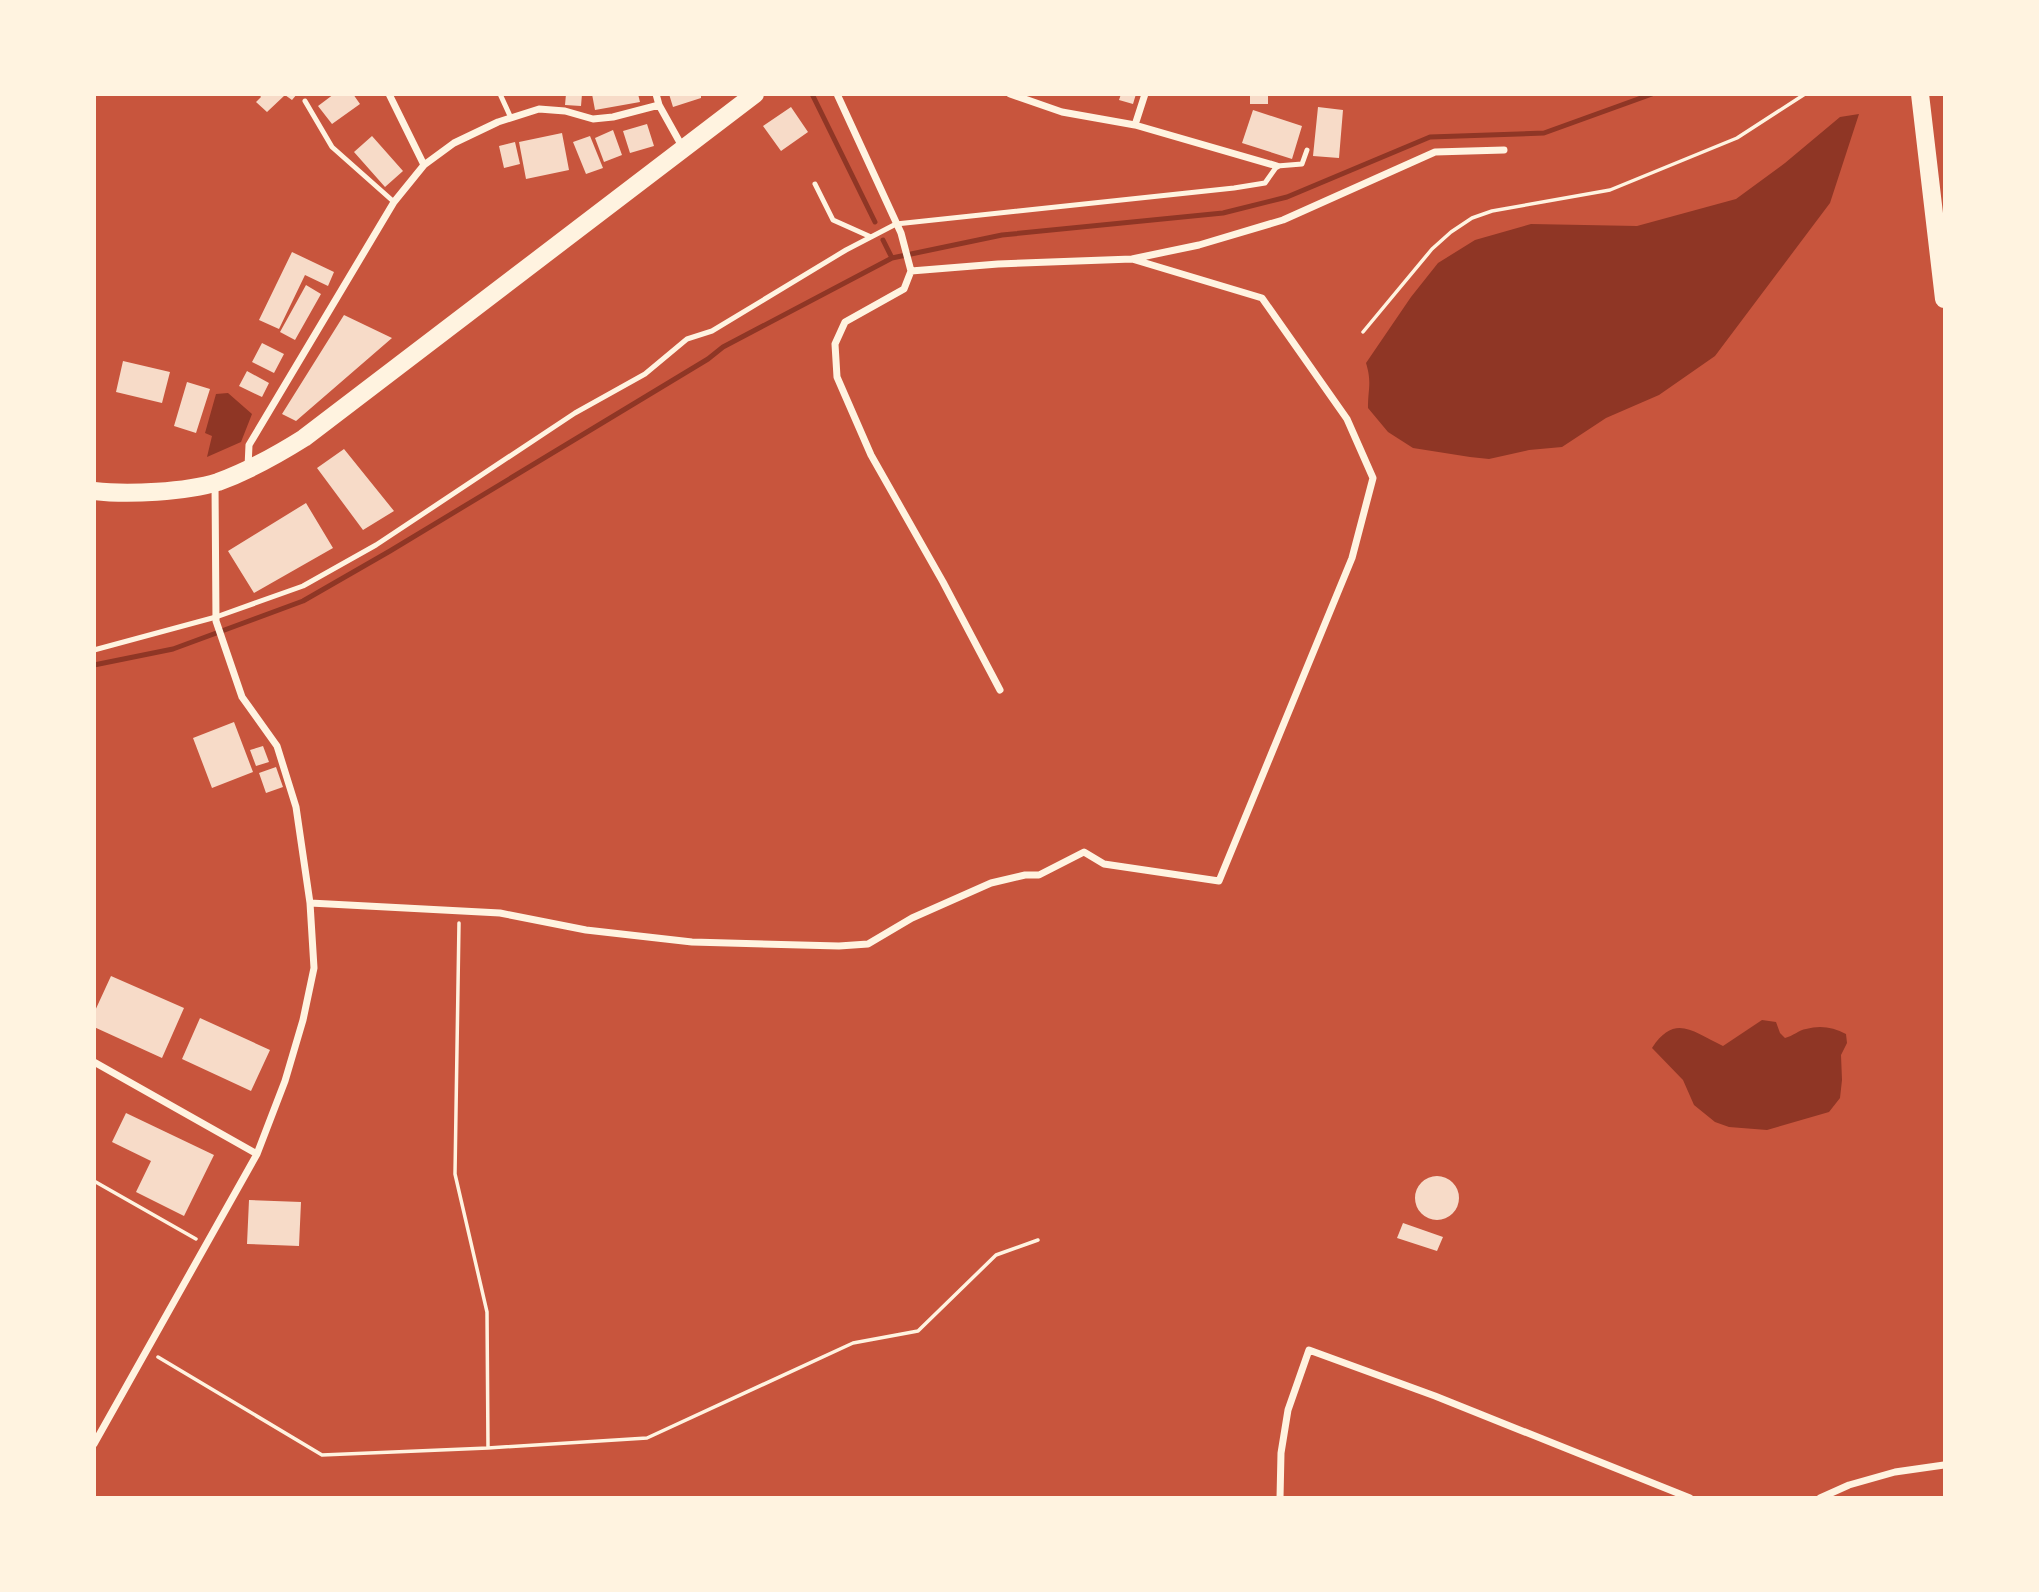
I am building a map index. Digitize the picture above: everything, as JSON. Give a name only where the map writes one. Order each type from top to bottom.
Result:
[{"type":"main road","points":[[94,491],[181,489],[215,483],[276,455],[304,438],[755,94]]},
{"type":"main road","points":[[1920,94],[1944,299]]},
{"type":"street","points":[[389,94],[424,165]]},
{"type":"street","points":[[656,94],[659,105],[683,148]]},
{"type":"street","points":[[837,94],[901,233],[910,267],[904,289],[845,322],[835,344],[837,377],[871,455],[1000,690]]},
{"type":"street","points":[[1010,94],[1062,112],[1135,125],[1277,166]]},
{"type":"street","points":[[1135,125],[1145,94]]},
{"type":"street","points":[[248,468],[249,445],[394,202],[424,165],[454,143],[498,122],[539,109],[565,111],[593,118],[613,117],[659,105]]},
{"type":"street","points":[[910,267],[1132,259],[1199,245],[1283,220],[1435,152],[1504,150]]},
{"type":"street","points":[[310,903],[500,913],[586,930],[692,942],[839,946],[868,944],[912,918],[991,883],[1039,874],[1084,852],[1104,864],[1219,881],[1352,558],[1373,478],[1347,419],[1262,298],[1132,259]]},
{"type":"street","points":[[94,1444],[257,1154],[285,1081],[303,1020],[314,968],[310,903],[296,807],[277,746],[242,696],[216,619],[215,483]]},
{"type":"street","points":[[94,1062],[257,1154]]},
{"type":"street","points":[[1280,1497],[1281,1453],[1288,1410],[1309,1350],[1435,1396],[1690,1497]]},
{"type":"street","points":[[1820,1497],[1849,1485],[1895,1472],[1944,1465]]},
{"type":"lane","points":[[500,94],[511,118]]},
{"type":"lane","points":[[304,101],[332,147],[394,202]]},
{"type":"lane","points":[[94,650],[216,619],[303,586],[349,561],[467,486],[575,413],[645,374],[687,339],[712,331],[846,250],[897,224],[1265,183],[1277,166],[1302,164],[1307,150]]},
{"type":"lane","points":[[815,184],[832,220],[871,237]]},
{"type":"path","points":[[1363,332],[1432,249],[1472,218],[1492,211],[1610,190],[1737,138],[1805,94]]},
{"type":"path","points":[[460,911],[455,1174],[486,1312],[488,1448]]},
{"type":"path","points":[[94,1181],[206,1244]]},
{"type":"path","points":[[147,1350],[323,1455],[488,1448],[647,1437],[852,1343],[918,1331],[996,1255],[1038,1240]]},
{"type":"shaded area","points":[[1859,114],[1830,203],[1715,356],[1659,395],[1606,418],[1562,447],[1529,450],[1489,459],[1413,448],[1388,432],[1368,408],[1369,381],[1366,363],[1438,263],[1475,240],[1531,224],[1637,226],[1736,199],[1840,117]]},
{"type":"shaded area","points":[[228,393],[252,414],[241,442],[207,457],[212,436],[205,433],[216,394]]},
{"type":"shaded area","points":[[1762,1020],[1776,1022],[1785,1038],[1816,1027],[1831,1028],[1846,1034],[1847,1043],[1841,1055],[1840,1098],[1829,1112],[1767,1130],[1729,1127],[1715,1122],[1694,1105],[1683,1080],[1652,1048],[1660,1037],[1677,1028],[1693,1031],[1723,1046]]},
{"type":"building","points":[[259,94],[297,94],[292,100],[285,95],[267,112],[256,102],[261,97]]},
{"type":"building","points":[[334,94],[353,94],[360,104],[332,124],[318,106]]},
{"type":"building","points":[[566,94],[582,94],[581,106],[565,105]]},
{"type":"building","points":[[592,94],[638,94],[640,102],[595,110]]},
{"type":"building","points":[[669,94],[701,94],[701,98],[673,107]]},
{"type":"building","points":[[1121,94],[1136,94],[1133,104],[1119,100]]},
{"type":"building","points":[[1250,94],[1268,94],[1268,104],[1250,104]]},
{"type":"building","points":[[791,107],[808,132],[781,151],[763,126]]},
{"type":"building","points":[[1318,107],[1343,110],[1339,158],[1313,156]]},
{"type":"building","points":[[1253,110],[1302,126],[1292,159],[1242,143]]},
{"type":"building","points":[[647,124],[654,146],[630,153],[623,131]]},
{"type":"building","points":[[613,130],[622,155],[604,162],[595,138]]},
{"type":"building","points":[[562,133],[569,170],[526,179],[519,142]]},
{"type":"building","points":[[372,136],[403,171],[385,187],[354,152]]},
{"type":"building","points":[[590,136],[603,168],[586,174],[573,142]]},
{"type":"building","points":[[515,142],[520,164],[504,168],[499,146]]},
{"type":"building","points":[[292,252],[334,272],[328,286],[305,275],[279,329],[259,320]]},
{"type":"building","points":[[306,285],[321,294],[295,340],[280,332]]},
{"type":"building","points":[[344,315],[392,338],[296,421],[282,414]]},
{"type":"building","points":[[262,343],[284,354],[274,373],[252,362]]},
{"type":"building","points":[[123,361],[170,372],[162,403],[116,392]]},
{"type":"building","points":[[247,371],[269,383],[262,397],[239,386]]},
{"type":"building","points":[[187,382],[210,389],[196,433],[174,426]]},
{"type":"building","points":[[344,449],[394,511],[363,530],[317,468]]},
{"type":"building","points":[[306,503],[333,548],[254,593],[228,551]]},
{"type":"building","points":[[234,722],[253,772],[212,788],[193,738]]},
{"type":"building","points":[[263,746],[269,762],[256,766],[250,750]]},
{"type":"building","points":[[276,767],[283,787],[266,793],[259,773]]},
{"type":"building","points":[[111,976],[184,1008],[162,1058],[94,1027],[94,1013]]},
{"type":"building","points":[[200,1018],[270,1050],[251,1091],[182,1059]]},
{"type":"building","points":[[126,1113],[214,1155],[184,1216],[136,1192],[151,1161],[112,1142]]},
{"type":"building","points":[[1437,1176],[1446,1177],[1453,1182],[1458,1189],[1458,1207],[1453,1214],[1446,1219],[1437,1220],[1428,1219],[1421,1214],[1416,1207],[1415,1198],[1416,1189],[1421,1182],[1428,1177]]},
{"type":"building","points":[[249,1200],[301,1202],[299,1246],[247,1244]]},
{"type":"building","points":[[1403,1223],[1443,1237],[1437,1251],[1397,1238]]},
{"type":"waterway","points":[[812,94],[875,222]]},
{"type":"waterway","points":[[94,665],[173,649],[303,601],[708,359],[723,347],[892,258],[1002,235],[1223,213],[1287,197],[1430,137],[1544,133],[1652,94]]},
{"type":"waterway","points":[[883,240],[892,258]]}]
